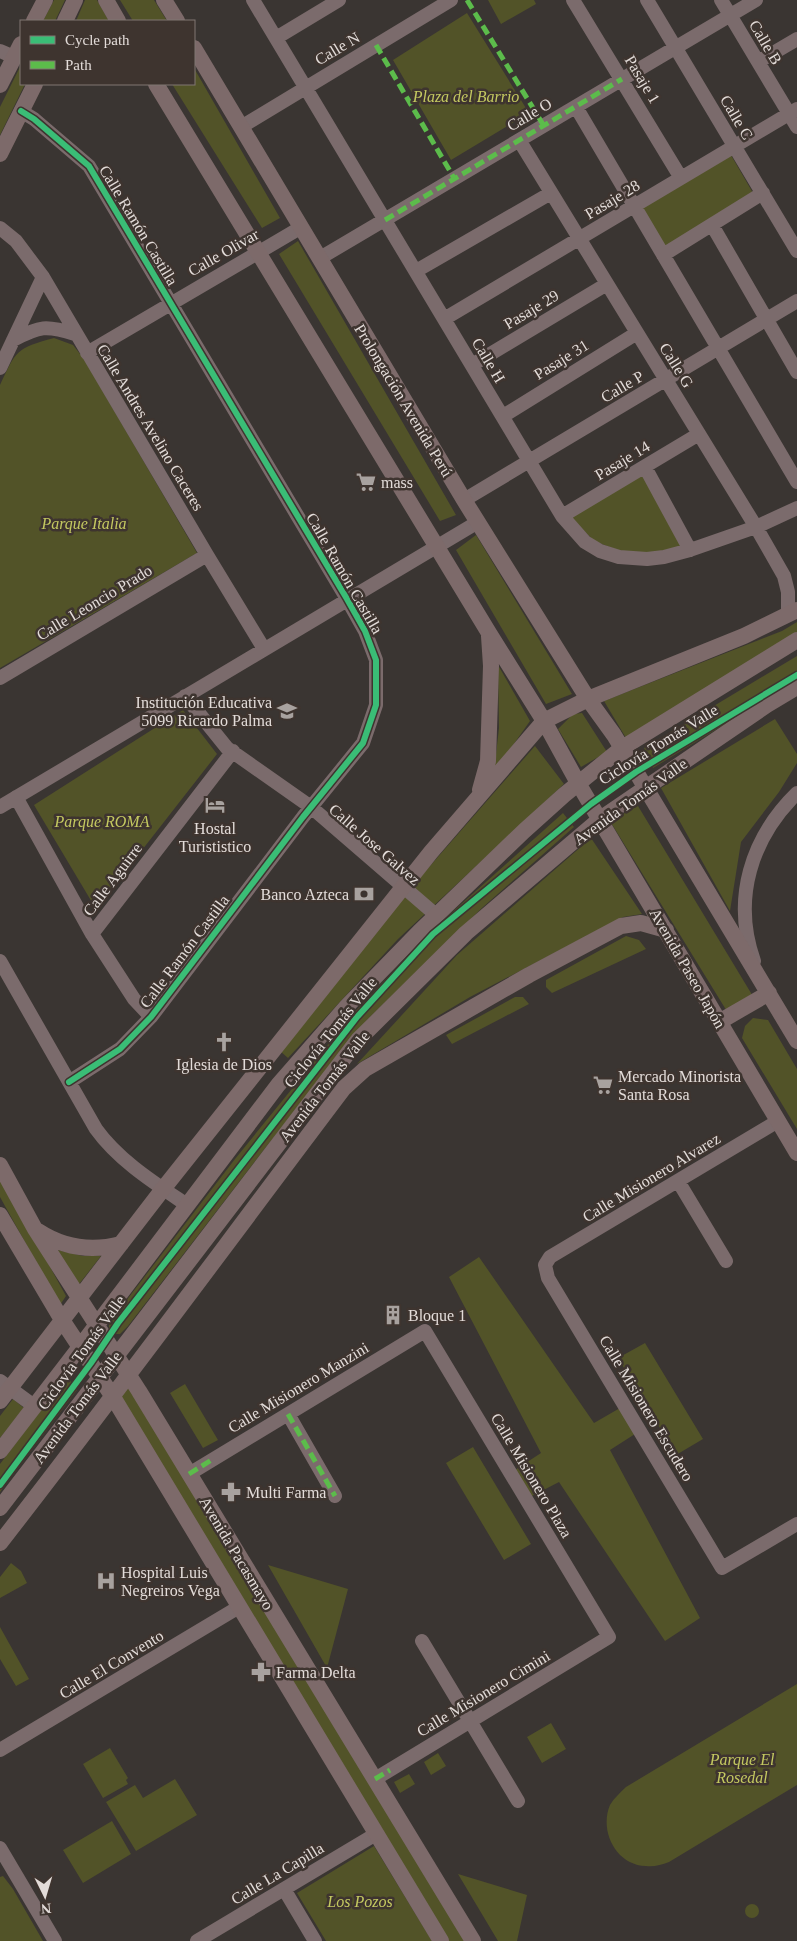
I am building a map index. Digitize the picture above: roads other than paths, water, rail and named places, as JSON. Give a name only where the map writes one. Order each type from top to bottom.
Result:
[{"type":"main road","points":[[35,20],[46,0]]},
{"type":"main road","points":[[65,20],[75,0]]},
{"type":"main road","points":[[106,0],[117,20]]},
{"type":"main road","points":[[164,0],[176,20]]},
{"type":"main road","points":[[0,86],[12,50]]},
{"type":"main road","name":"Prolongación Avenida Perú","points":[[195,50],[464,500],[588,699],[622,748]]},
{"type":"main road","points":[[0,154],[34,85]]},
{"type":"main road","points":[[157,85],[489,633],[544,720],[578,783]]},
{"type":"main road","points":[[3,1390],[80,1298],[403,887],[478,795],[544,720],[588,699],[744,636],[793,612]]},
{"type":"main road","points":[[478,795],[488,761],[491,666],[489,633]]},
{"type":"main road","name":"Avenida Tomás Valle","points":[[0,1451],[97,1326],[278,1085],[347,1006],[436,915],[578,783],[622,748],[797,640]]},
{"type":"main road","name":"Avenida Tomás Valle","points":[[0,1508],[99,1376],[358,1040],[466,933],[600,819],[797,687]]},
{"type":"main road","points":[[622,748],[797,1041]]},
{"type":"main road","name":"Avenida Paseo Japón","points":[[578,783],[797,1153]]},
{"type":"main road","name":"Avenida Tomás Valle","points":[[0,1543],[344,1088],[365,1069],[533,972],[621,926],[641,923],[666,930]]},
{"type":"main road","points":[[719,1022],[769,993]]},
{"type":"main road","name":"Avenida Pacasmayo","points":[[0,1165],[35,1229],[189,1474],[470,1935]]},
{"type":"main road","name":"Avenida Pacasmayo","points":[[0,1216],[62,1320],[99,1376],[240,1607],[440,1941]]},
{"type":"main road","points":[[35,1229],[57,1242],[82,1248],[108,1248],[121,1244]]},
{"type":"main road","points":[[240,1607],[262,1594]]},
{"type":"main road","points":[[448,1941],[470,1935]]},
{"type":"street","name":"Calle H","points":[[253,0],[562,516],[585,542],[600,551],[619,557],[646,559],[664,557],[756,527],[797,508]]},
{"type":"street","points":[[276,38],[339,0]]},
{"type":"street","name":"Pasaje 1","points":[[573,0],[681,178]]},
{"type":"street","name":"Calle C","points":[[647,0],[797,251]]},
{"type":"street","name":"Calle B","points":[[721,0],[758,62],[793,111],[797,127]]},
{"type":"street","name":"Calle O","points":[[320,258],[756,0]]},
{"type":"street","name":"Calle N","points":[[241,127],[445,1]]},
{"type":"street","points":[[758,62],[797,39]]},
{"type":"street","points":[[576,107],[797,482]]},
{"type":"street","name":"Calle Ramón Castilla","points":[[21,111],[34,119],[88,166],[347,599],[365,631],[376,660],[376,705],[363,742],[151,1017],[120,1049],[69,1082]]},
{"type":"street","name":"Pasaje 28","points":[[444,319],[793,111]]},
{"type":"street","name":"Calle G","points":[[519,140],[756,527],[784,576],[793,612]]},
{"type":"street","points":[[416,271],[551,193]]},
{"type":"street","points":[[663,255],[762,193]]},
{"type":"street","points":[[712,225],[797,372]]},
{"type":"street","name":"Calle Andres Avelino Caceres","points":[[0,228],[16,241],[43,277],[86,353],[264,649]]},
{"type":"street","name":"Calle Olivar","points":[[86,353],[300,228]]},
{"type":"street","points":[[0,368],[43,277]]},
{"type":"street","name":"Pasaje 29","points":[[472,364],[607,284]]},
{"type":"street","name":"Calle P","points":[[464,500],[797,301]]},
{"type":"street","points":[[13,340],[34,329],[40,328],[53,328],[75,334]]},
{"type":"street","name":"Pasaje 31","points":[[502,416],[637,332]]},
{"type":"street","name":"Pasaje 14","points":[[562,516],[700,434]]},
{"type":"street","points":[[646,466],[690,550]]},
{"type":"street","points":[[0,806],[478,522]]},
{"type":"street","name":"Calle Leoncio Prado","points":[[0,678],[207,555]]},
{"type":"street","name":"Calle Jose Galvez","points":[[185,696],[227,748],[311,807],[436,915]]},
{"type":"street","name":"Calle Aguirre","points":[[92,934],[232,751]]},
{"type":"street","points":[[760,978],[749,949],[744,902],[745,893],[753,857],[782,807],[797,792]]},
{"type":"street","points":[[16,797],[92,934],[134,999],[151,1017]]},
{"type":"street","points":[[0,961],[96,1129],[107,1144],[187,1205]]},
{"type":"street","name":"Calle Misionero Alvarez","points":[[545,1265],[550,1257],[778,1121]]},
{"type":"street","points":[[678,1181],[726,1261]]},
{"type":"street","name":"Calle Misionero Escudero","points":[[545,1265],[548,1278],[722,1568],[797,1524]]},
{"type":"street","name":"Calle Misionero Manzini","points":[[189,1474],[425,1331]]},
{"type":"street","name":"Calle Misionero Plaza","points":[[425,1331],[609,1637]]},
{"type":"street","points":[[3,1390],[34,1406]]},
{"type":"street","points":[[288,1414],[335,1496]]},
{"type":"street","name":"Calle El Convento","points":[[0,1750],[240,1607]]},
{"type":"street","name":"Calle Misionero Cimini","points":[[375,1779],[609,1637]]},
{"type":"street","points":[[422,1640],[518,1801]]},
{"type":"street","name":"Calle La Capilla","points":[[197,1941],[376,1834]]},
{"type":"street","points":[[0,1848],[55,1941]]},
{"type":"street","points":[[284,1889],[315,1941]]},
{"type":"place","name":"mass","points":[[366,482]]},
{"type":"place","name":"Institución Educativa 5099 Ricardo Palma","points":[[287,711]]},
{"type":"place","name":"Hostal Turististico","points":[[215,805]]},
{"type":"place","name":"Banco Azteca","points":[[364,894]]},
{"type":"place","name":"Iglesia de Dios","points":[[224,1042]]},
{"type":"place","name":"Mercado Minorista Santa Rosa","points":[[603,1085]]},
{"type":"place","name":"Bloque 1","points":[[393,1315]]},
{"type":"place","name":"Multi Farma","points":[[231,1492]]},
{"type":"place","name":"Hospital Luis Negreiros Vega","points":[[106,1581]]},
{"type":"place","name":"Farma Delta","points":[[261,1672]]},
{"type":"park label","name":"Plaza del Barrio","points":[[466,96]]},
{"type":"park label","name":"Parque Italia","points":[[84,523]]},
{"type":"park label","name":"Parque ROMA","points":[[102,821]]},
{"type":"park label","name":"Parque El Rosedal","points":[[742,1768]]},
{"type":"park label","name":"Los Pozos","points":[[360,1901]]}]
